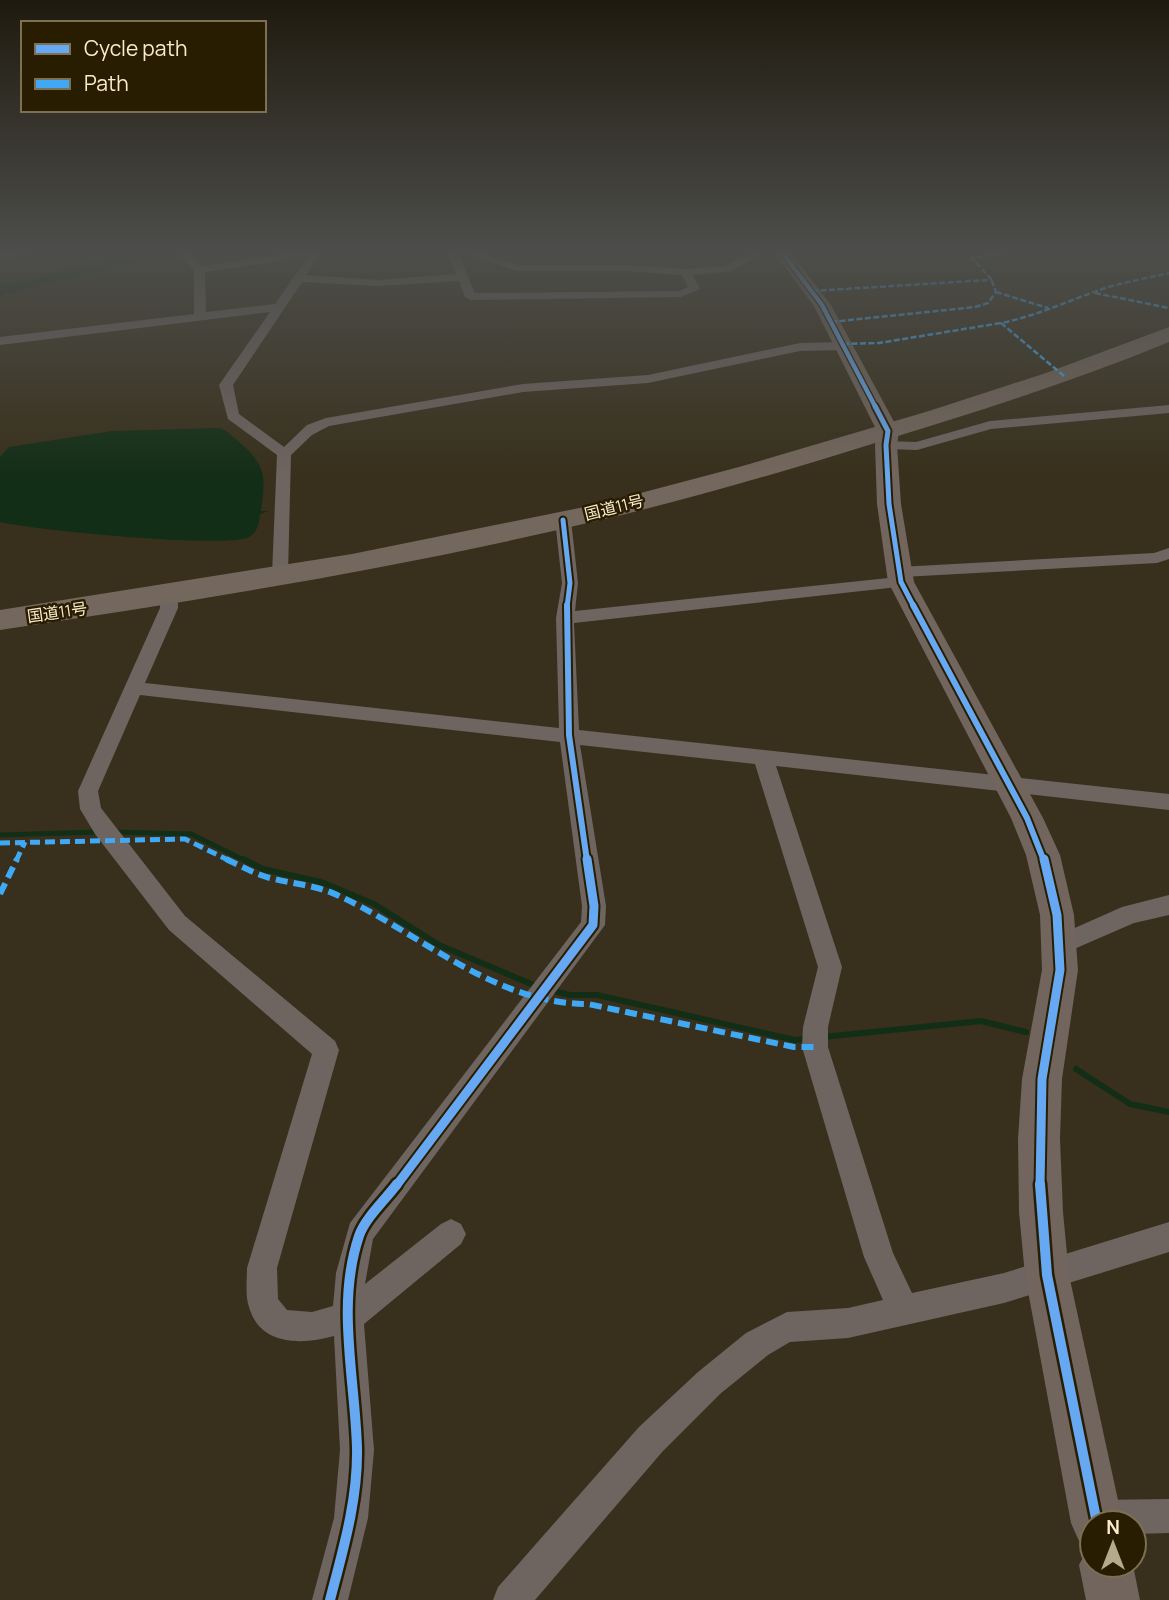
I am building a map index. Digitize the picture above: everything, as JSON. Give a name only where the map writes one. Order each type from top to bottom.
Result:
[{"type":"highway","name":"国道11号","points":[[0,634],[734,488],[1063,376],[1169,334]]},
{"type":"highway","name":"国道11号","points":[[887,438],[1068,387],[1169,348]]},
{"type":"highway","name":"国道11号","points":[[0,620],[169,601],[280,574],[563,524]]},
{"type":"street","points":[[0,341],[128,326]]},
{"type":"street","points":[[266,326],[226,385],[233,416],[284,454]]},
{"type":"street","points":[[833,326],[887,438],[889,504],[900,577],[1043,855],[1057,915],[1060,970],[1049,1023],[1042,1079],[1039,1139],[1041,1212],[1047,1275],[1095,1509]]},
{"type":"street","points":[[284,454],[294,447],[300,436],[310,427],[326,422],[523,388],[648,379],[800,347],[844,346]]},
{"type":"street","points":[[887,438],[917,446],[990,425],[1169,409]]},
{"type":"street","points":[[280,574],[284,454]]},
{"type":"street","points":[[330,1600],[351,1518],[357,1450],[348,1317],[351,1273],[360,1233],[593,925],[569,735],[565,618],[570,583],[563,524]]},
{"type":"street","points":[[565,618],[900,577],[1157,558],[1169,553]]},
{"type":"street","points":[[169,601],[88,791],[90,809],[177,923],[326,1050],[262,1268],[263,1305],[280,1325],[312,1327],[348,1317],[451,1234]]},
{"type":"street","points":[[133,688],[1169,802]]},
{"type":"street","points":[[763,757],[830,967],[828,992],[814,1038],[880,1257],[904,1310]]},
{"type":"street","points":[[1058,946],[1130,914],[1169,905]]},
{"type":"street","points":[[511,1600],[651,1439],[709,1383],[757,1344],[788,1327],[848,1323],[1004,1288],[1169,1237]]},
{"type":"street","points":[[1148,1522],[1169,1516]]},
{"type":"street","points":[[1109,1579],[1113,1600]]},
{"type":"shaded area","points":[[219,428],[247,449],[262,472],[261,511],[269,511],[260,514],[256,530],[249,537],[233,540],[169,540],[0,522],[0,457],[9,447],[112,431]]},
{"type":"waterway","points":[[0,835],[98,832]]},
{"type":"waterway","points":[[115,832],[191,834],[246,861]]},
{"type":"waterway","points":[[243,859],[263,869],[321,882],[374,904],[439,945],[536,986]]},
{"type":"waterway","points":[[549,990],[570,995],[597,995],[795,1040],[807,1039]]},
{"type":"waterway","points":[[823,1037],[981,1021],[1026,1032]]},
{"type":"waterway","points":[[1076,1069],[1130,1104],[1169,1112]]},
{"type":"marked path","points":[[843,344],[879,343],[985,326]]},
{"type":"marked path","points":[[1004,326],[1064,376]]},
{"type":"marked path","points":[[0,843],[185,839],[251,871],[270,878],[327,890],[369,909],[421,944],[538,999],[566,1004],[588,1004],[794,1047],[815,1047]]},
{"type":"marked path","points":[[0,894],[25,842]]},
{"type":"cycle path","points":[[833,326],[888,431],[886,445],[889,504],[901,582],[1027,818],[1043,855],[1057,915],[1060,970],[1042,1079],[1039,1139],[1041,1212],[1047,1275],[1094,1509]]},
{"type":"cycle path","points":[[330,1600],[351,1518],[357,1450],[348,1317],[351,1273],[360,1233],[593,925],[594,906],[569,735],[565,618],[570,583],[563,520]]}]
